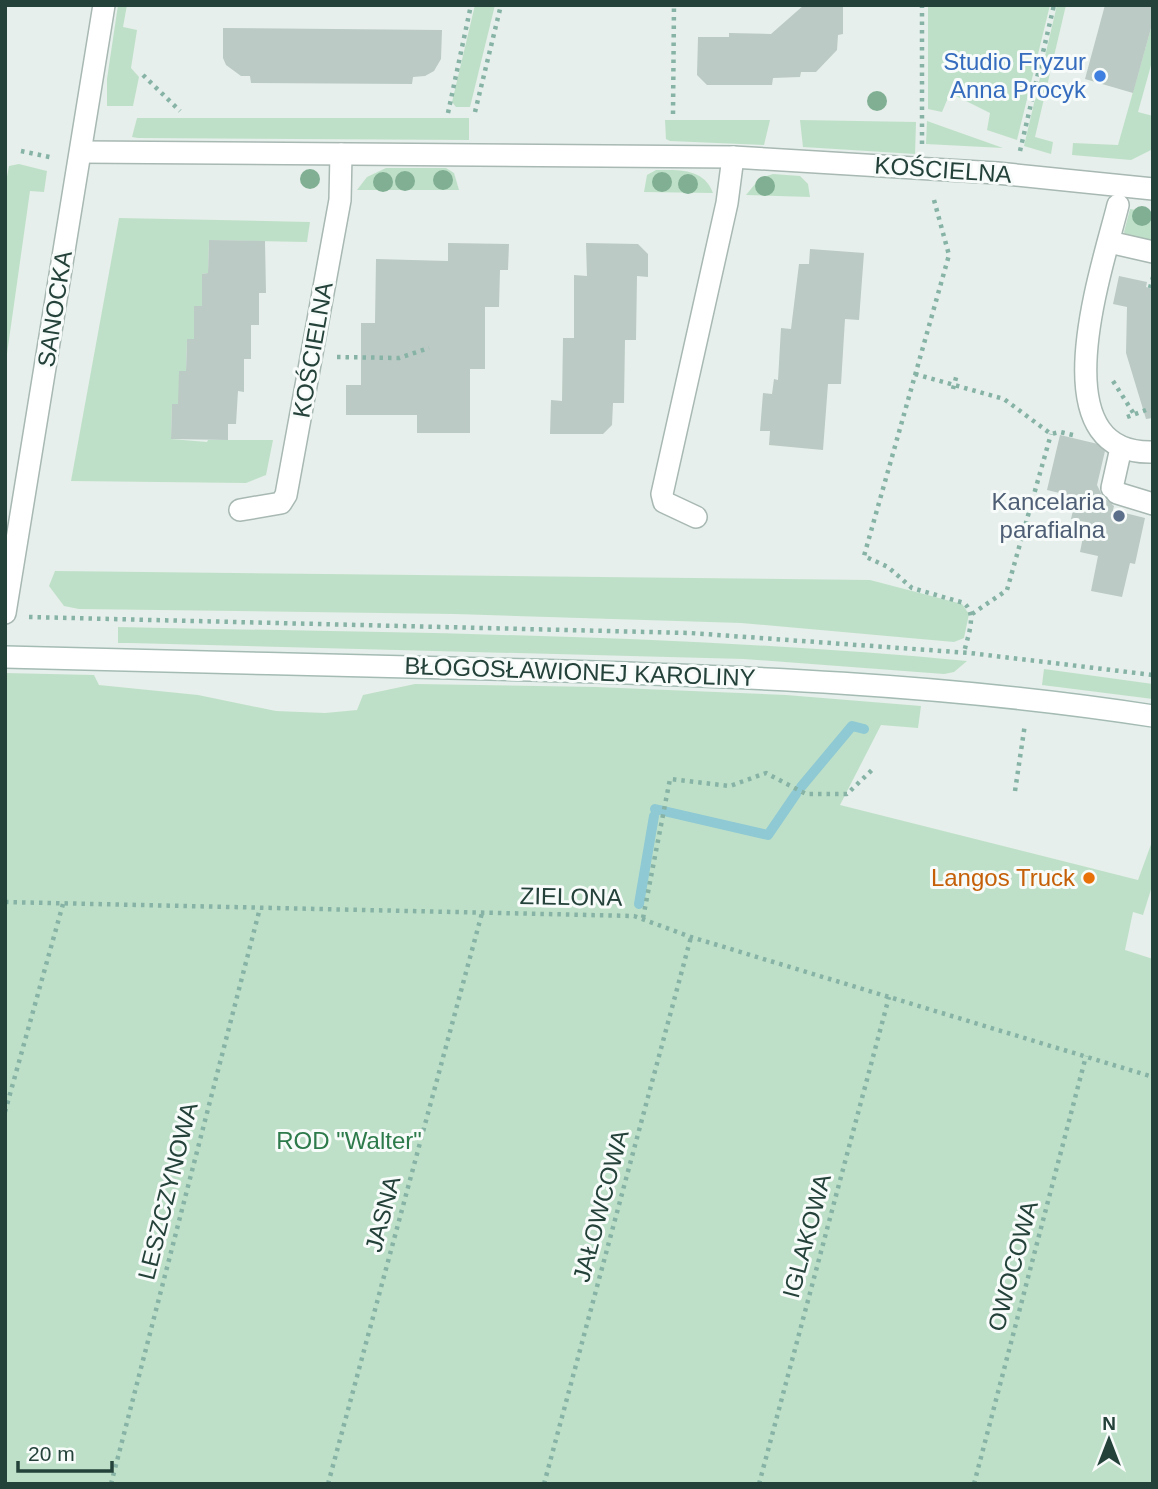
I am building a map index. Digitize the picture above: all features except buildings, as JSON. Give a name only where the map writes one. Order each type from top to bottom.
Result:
[{"type":"street","name":"SANOCKA","points":[[5,613],[104,5]]},
{"type":"street","name":"KOŚCIELNA","points":[[81,152],[733,157],[921,168],[1153,189]]},
{"type":"street","name":"KOŚCIELNA","points":[[240,509],[281,503],[286,495],[340,200],[341,154]]},
{"type":"street","points":[[696,517],[664,502],[662,494],[727,203],[733,157]]},
{"type":"street","points":[[1118,205],[1089,323],[1086,352],[1089,404],[1099,431],[1121,448],[1153,452]]},
{"type":"street","points":[[1109,242],[1153,252]]},
{"type":"street","points":[[1121,448],[1114,491],[1153,504]]},
{"type":"street","name":"BŁOGOSŁAWIONEJ KAROLINY","points":[[5,657],[783,679],[977,694],[1153,716]]},
{"type":"path","points":[[448,113],[471,5]]},
{"type":"path","points":[[475,112],[501,5]]},
{"type":"path","points":[[673,114],[674,5]]},
{"type":"path","points":[[921,168],[922,5]]},
{"type":"path","points":[[1020,152],[1054,5]]},
{"type":"path","points":[[143,75],[180,111]]},
{"type":"path","points":[[21,151],[46,156]]},
{"type":"path","points":[[934,200],[949,255],[864,555],[888,567],[912,588],[964,603],[972,614]]},
{"type":"path","points":[[1150,288],[1153,276]]},
{"type":"path","points":[[329,357],[398,358],[429,348]]},
{"type":"path","points":[[915,374],[1004,400],[1051,434],[1060,432],[1075,435],[1099,431]]},
{"type":"path","points":[[953,387],[957,374]]},
{"type":"path","points":[[1118,421],[1146,410]]},
{"type":"path","points":[[964,653],[972,614],[1007,590],[1051,434]]},
{"type":"path","points":[[56,617],[664,632],[816,640],[964,653],[1153,675]]},
{"type":"path","points":[[1015,792],[1026,716]]},
{"type":"path","points":[[643,918],[670,779],[730,786],[766,773],[806,794],[847,794],[876,767]]},
{"type":"path","name":"ZIELONA","points":[[5,902],[643,918],[691,937],[1153,1077]]},
{"type":"path","points":[[5,1112],[63,904]]},
{"type":"path","name":"LESZCZYNOWA","points":[[111,1484],[260,908]]},
{"type":"path","name":"JASNA","points":[[328,1484],[482,913]]},
{"type":"path","name":"JAŁOWCOWA","points":[[544,1484],[691,937]]},
{"type":"path","name":"IGLAKOWA","points":[[760,1484],[889,997]]},
{"type":"path","name":"OWOCOWA","points":[[974,1484],[1086,1056]]},
{"type":"green space","points":[[118,5],[127,5],[123,27],[137,30],[131,68],[139,77],[133,106],[107,106],[107,79]]},
{"type":"green space","points":[[475,5],[495,5],[470,107],[456,107],[452,102]]},
{"type":"green space","points":[[928,5],[1050,5],[1017,140],[987,130],[990,113],[950,93],[942,112],[928,109]]},
{"type":"green space","points":[[1057,5],[1066,5],[1035,137],[1053,142],[1051,154],[1024,146]]},
{"type":"green space","points":[[1153,21],[1153,58],[1138,112],[1153,116],[1153,149],[1131,160],[1072,155],[1073,143],[1118,145]]},
{"type":"green space","points":[[137,118],[469,118],[469,140],[138,138],[132,137]]},
{"type":"green space","points":[[665,120],[770,120],[764,145],[670,141],[666,139]]},
{"type":"green space","points":[[800,120],[916,122],[915,154],[803,147]]},
{"type":"green space","points":[[927,121],[1003,148],[926,144]]},
{"type":"green space","points":[[19,164],[47,171],[44,192],[30,191],[5,368],[5,188],[9,166]]},
{"type":"green space","points":[[386,168],[446,168],[454,173],[459,190],[357,190],[367,177]]},
{"type":"green space","points":[[656,170],[690,172],[704,179],[713,193],[644,192],[647,175]]},
{"type":"green space","points":[[773,174],[800,176],[808,184],[810,197],[746,195],[760,178]]},
{"type":"green space","points":[[1130,209],[1153,213],[1153,243],[1126,237],[1124,232]]},
{"type":"green space","points":[[119,218],[310,222],[307,242],[209,240],[208,273],[202,274],[202,306],[194,306],[194,339],[187,339],[186,371],[178,404],[172,405],[171,439],[207,442],[273,440],[266,475],[246,483],[71,481]]},
{"type":"green space","points":[[55,571],[870,580],[962,604],[969,614],[964,638],[954,642],[741,623],[455,614],[79,609],[64,606],[49,586]]},
{"type":"green space","points":[[118,627],[649,640],[967,661],[954,672],[944,674],[744,659],[118,643]]},
{"type":"green space","points":[[1044,669],[1153,684],[1153,699],[1042,685]]},
{"type":"green space","name":"ROD \"Walter\"","points":[[5,673],[94,675],[99,685],[198,695],[276,711],[325,713],[357,710],[363,695],[415,684],[596,687],[786,695],[921,706],[918,728],[881,725],[840,805],[1138,880],[1153,839],[1153,883],[1143,915],[1133,912],[1125,950],[1153,959],[1153,1484],[5,1484]]},
{"type":"waterway","points":[[801,787],[852,726],[864,729]]},
{"type":"waterway","points":[[655,809],[768,835],[796,794]]},
{"type":"waterway","points":[[639,904],[654,816]]},
{"type":"place","name":"Studio Fryzur Anna Procyk","points":[[1100,76]]},
{"type":"place","name":"Kancelaria parafialna","points":[[1119,516]]},
{"type":"place","name":"Langos Truck","points":[[1089,878]]}]
